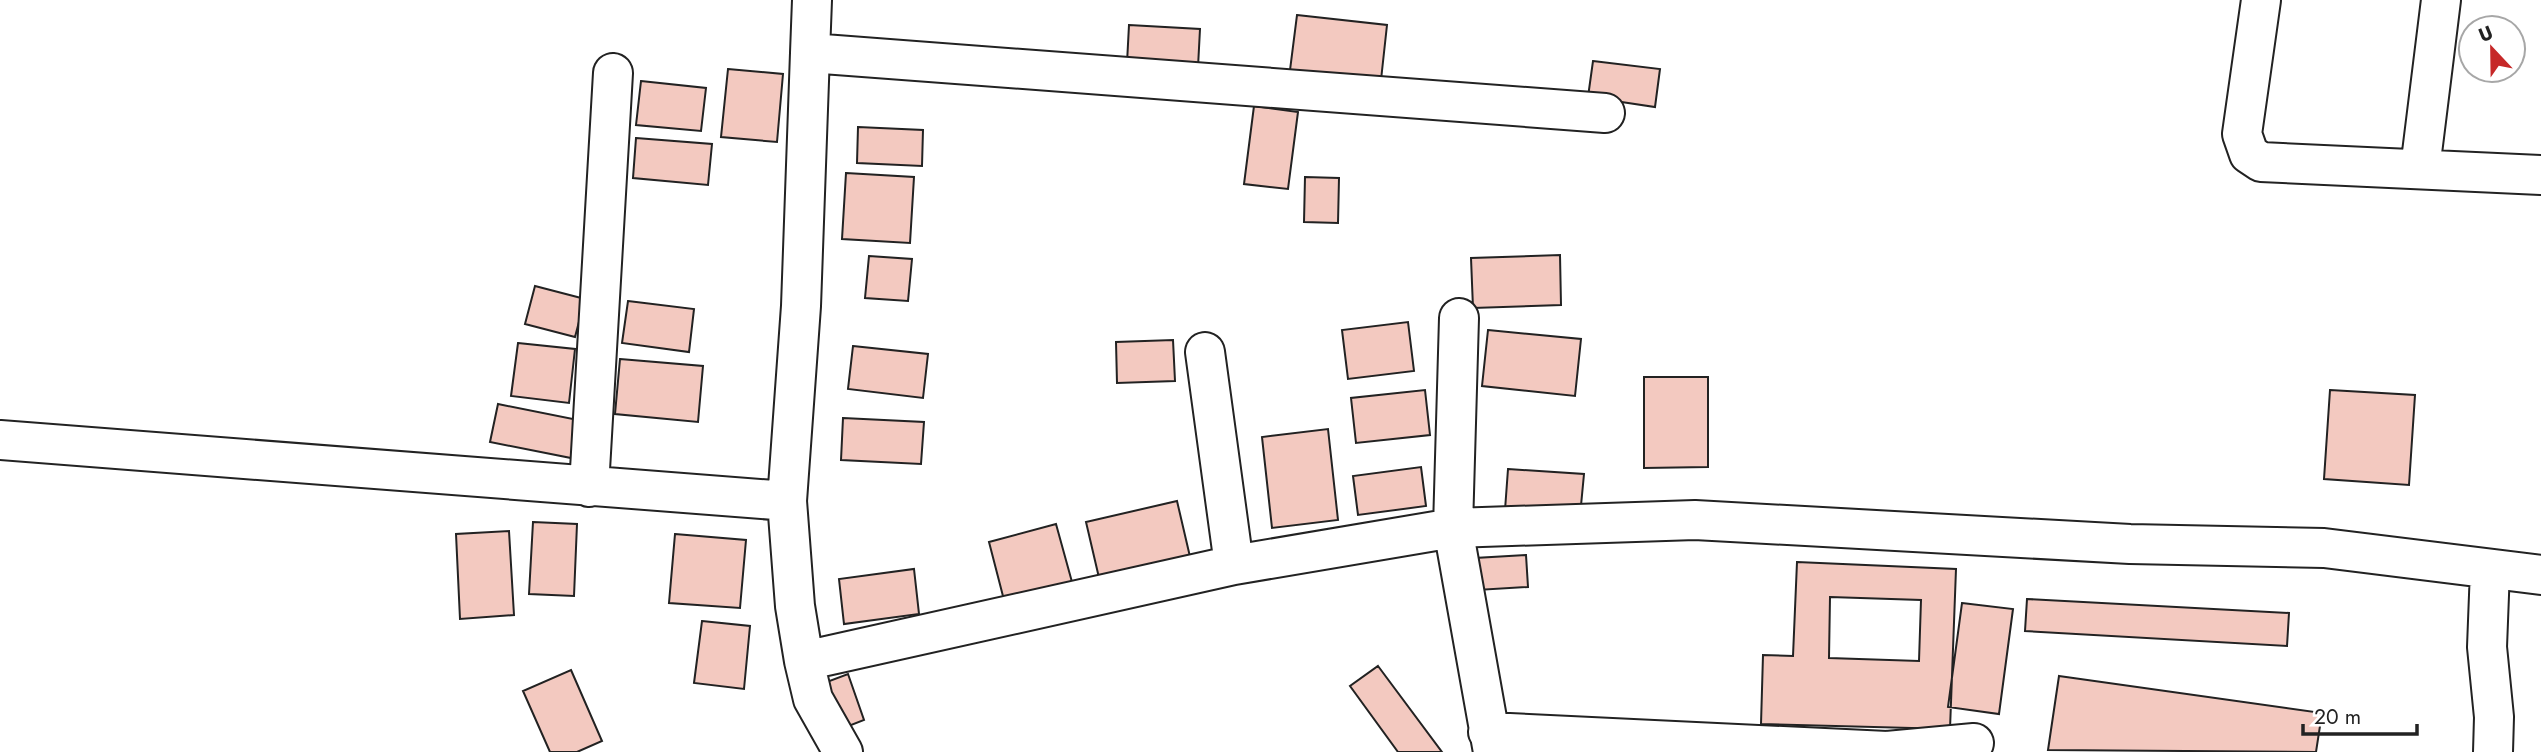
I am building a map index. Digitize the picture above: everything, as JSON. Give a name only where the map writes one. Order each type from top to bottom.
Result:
[{"type":"street","points":[[813,0],[802,306],[787,501],[795,607],[804,661],[813,699],[843,752]]},
{"type":"street","points":[[2261,0],[2242,134],[2249,154],[2261,162],[2541,175]]},
{"type":"street","points":[[2420,169],[2441,0]]},
{"type":"street","points":[[810,53],[1605,113]]},
{"type":"street","points":[[589,487],[613,73]]},
{"type":"street","points":[[1459,318],[1453,528],[1491,742],[1886,751],[1975,743]]},
{"type":"street","points":[[1205,352],[1234,565]]},
{"type":"street","points":[[0,440],[787,501]]},
{"type":"street","points":[[804,661],[1234,565],[1453,528],[1695,520],[2130,544],[2325,548],[2541,575]]},
{"type":"street","points":[[2490,569],[2487,647],[2494,717],[2493,752]]},
{"type":"building","points":[[1297,15],[1387,25],[1381,80],[1290,70]]},
{"type":"building","points":[[1129,25],[1200,29],[1198,67],[1127,63]]},
{"type":"building","points":[[1593,61],[1660,69],[1655,107],[1588,97]]},
{"type":"building","points":[[728,69],[783,74],[777,142],[721,137]]},
{"type":"building","points":[[641,81],[706,88],[701,131],[636,125]]},
{"type":"building","points":[[1254,106],[1298,112],[1288,189],[1244,184]]},
{"type":"building","points":[[858,127],[923,130],[922,166],[857,163]]},
{"type":"building","points":[[636,138],[712,144],[708,185],[633,178]]},
{"type":"building","points":[[846,173],[914,177],[910,243],[842,239]]},
{"type":"building","points":[[1305,177],[1339,178],[1338,223],[1304,222]]},
{"type":"building","points":[[1560,255],[1561,305],[1473,308],[1471,258]]},
{"type":"building","points":[[869,256],[912,259],[908,301],[865,298]]},
{"type":"building","points":[[535,286],[585,299],[575,337],[525,324]]},
{"type":"building","points":[[628,301],[694,309],[689,352],[622,343]]},
{"type":"building","points":[[1408,322],[1414,371],[1348,379],[1342,330]]},
{"type":"building","points":[[1488,330],[1581,339],[1575,396],[1482,386]]},
{"type":"building","points":[[1173,340],[1175,381],[1117,383],[1116,342]]},
{"type":"building","points":[[518,343],[575,349],[569,403],[511,396]]},
{"type":"building","points":[[853,346],[928,354],[923,398],[848,389]]},
{"type":"building","points":[[620,359],[703,366],[698,422],[615,414]]},
{"type":"building","points":[[1644,377],[1708,377],[1708,467],[1644,468]]},
{"type":"building","points":[[1425,390],[1430,435],[1356,443],[1351,398]]},
{"type":"building","points":[[2330,390],[2415,395],[2409,485],[2324,479]]},
{"type":"building","points":[[498,404],[578,420],[571,458],[490,442]]},
{"type":"building","points":[[843,418],[924,422],[921,464],[841,460]]},
{"type":"building","points":[[1328,429],[1338,520],[1272,528],[1262,437]]},
{"type":"building","points":[[1421,467],[1426,506],[1358,515],[1353,476]]},
{"type":"building","points":[[1508,469],[1584,474],[1580,516],[1505,510]]},
{"type":"building","points":[[1177,501],[1191,561],[1100,582],[1086,522]]},
{"type":"building","points":[[533,522],[577,524],[574,596],[529,594]]},
{"type":"building","points":[[1056,524],[1072,582],[1004,600],[989,542]]},
{"type":"building","points":[[509,531],[514,615],[460,619],[456,534]]},
{"type":"building","points":[[675,534],[746,540],[740,608],[669,603]]},
{"type":"building","points":[[1526,555],[1528,587],[1477,590],[1475,558]]},
{"type":"building","points":[[1797,562],[1956,569],[1950,729],[1761,724],[1763,655],[1793,656]],"holes":[[[1830,597],[1921,600],[1919,661],[1829,658]]]},
{"type":"building","points":[[914,569],[919,614],[844,624],[839,579]]},
{"type":"building","points":[[2027,599],[2289,613],[2287,646],[2025,631]]},
{"type":"building","points":[[1962,603],[2013,609],[1999,714],[1948,707]]},
{"type":"building","points":[[702,621],[750,626],[744,689],[694,683]]},
{"type":"building","points":[[1378,666],[1442,752],[1398,752],[1350,686]]},
{"type":"building","points":[[571,670],[602,741],[577,752],[550,752],[523,691]]},
{"type":"building","points":[[848,674],[864,720],[841,729],[824,683]]},
{"type":"building","points":[[2059,676],[2322,713],[2316,752],[2048,750]]}]
